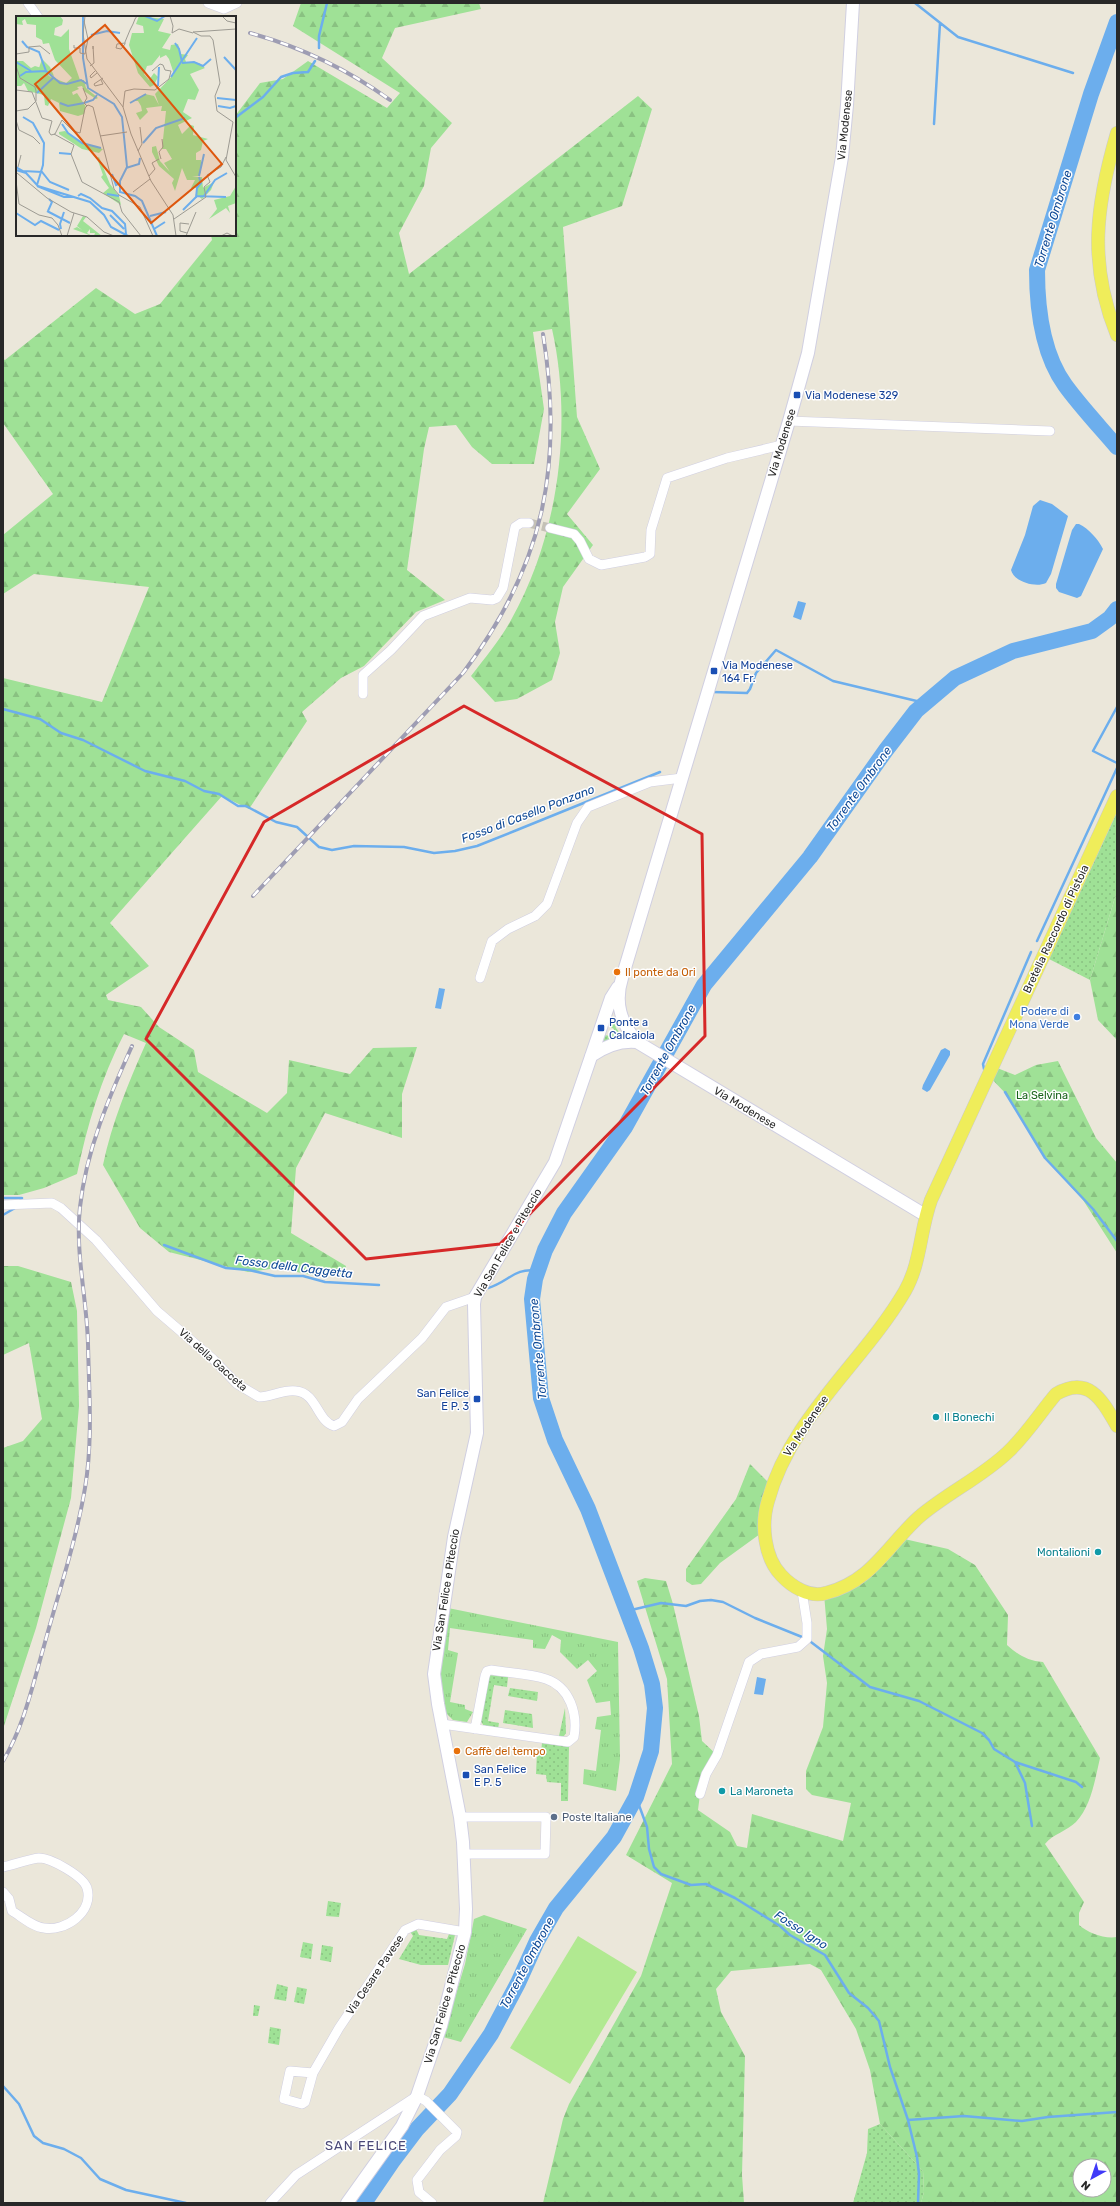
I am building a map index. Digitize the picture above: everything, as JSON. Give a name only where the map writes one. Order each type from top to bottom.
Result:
[{"type":"main road","points":[[1117,133],[1101,196],[1097,236],[1100,279],[1105,302],[1117,335]]},
{"type":"main road","name":"Bretella Raccordo di Pistoia","points":[[925,1215],[1117,796]]},
{"type":"main road","name":"Via Modenese","points":[[925,1215],[917,1262],[906,1289],[801,1430],[784,1458],[771,1490],[765,1519],[765,1534],[769,1554],[777,1571],[791,1585],[802,1591],[824,1594],[839,1589],[862,1578],[926,1512],[1009,1451],[1056,1394],[1067,1388],[1081,1387],[1095,1393],[1105,1405],[1117,1426]]},
{"type":"street","points":[[28,3],[37,16]]},
{"type":"street","points":[[208,3],[224,9],[237,3]]},
{"type":"street","name":"Via Modenese","points":[[620,982],[782,445],[808,352],[842,156],[847,105],[853,3]]},
{"type":"street","points":[[789,421],[1050,431]]},
{"type":"street","points":[[550,528],[574,534],[589,559],[596,564],[611,565],[646,557],[650,554],[651,530],[667,478],[719,460],[782,445]]},
{"type":"street","points":[[363,694],[363,675],[391,650],[423,616],[470,598],[492,600],[497,598],[503,588],[515,527],[521,523],[529,523]]},
{"type":"street","points":[[480,978],[492,941],[508,929],[535,916],[547,904],[577,823],[588,807],[650,782],[682,778]]},
{"type":"street","points":[[620,982],[620,1016],[626,1028],[642,1045]]},
{"type":"street","name":"Via San Felice e Piteccio","points":[[347,2203],[421,2099],[465,1932],[466,1908],[464,1854],[460,1817],[435,1687],[435,1660],[454,1537],[478,1433],[475,1297],[555,1162],[591,1056],[612,998],[620,982]]},
{"type":"street","points":[[591,1056],[611,1045],[625,1042],[642,1045]]},
{"type":"street","name":"Via Modenese","points":[[642,1045],[925,1215]]},
{"type":"street","name":"Via della Gacceta","points":[[3,1205],[52,1203],[61,1208],[96,1240],[157,1311],[213,1359],[237,1384],[259,1397],[289,1391],[301,1392],[314,1403],[326,1421],[334,1426],[342,1422],[358,1399],[422,1338],[446,1307],[475,1297]]},
{"type":"street","points":[[700,1794],[706,1774],[717,1755],[749,1662],[760,1654],[798,1647],[807,1639],[807,1623],[802,1591]]},
{"type":"street","points":[[442,1724],[568,1742],[574,1737],[576,1716],[569,1698],[550,1681],[491,1670],[488,1671],[485,1676],[475,1728]]},
{"type":"street","points":[[460,1817],[546,1817],[545,1854],[464,1854]]},
{"type":"street","points":[[3,1867],[38,1858],[49,1860],[79,1878],[87,1888],[83,1911],[67,1926],[45,1929],[35,1925],[12,1911],[9,1899],[3,1892]]},
{"type":"street","name":"Via Cesare Pavese","points":[[313,2073],[339,2028],[405,1930],[418,1924],[465,1932]]},
{"type":"street","points":[[270,2203],[296,2175],[421,2099],[455,2128],[456,2136],[440,2150],[417,2180],[419,2192],[432,2203]]},
{"type":"highlighted area","points":[[464,706],[702,834],[705,1036],[500,1244],[366,1259],[146,1039],[264,822]]},
{"type":"green space","points":[[301,3],[479,3],[481,9],[395,28],[382,58],[452,123],[431,148],[424,186],[399,233],[409,274],[638,96],[652,109],[622,206],[563,227],[577,417],[600,469],[567,514],[593,545],[563,587],[555,622],[560,653],[552,680],[517,699],[495,702],[471,676],[492,649],[511,620],[527,587],[541,552],[551,515],[561,440],[561,402],[558,365],[552,329],[533,332],[544,409],[534,464],[492,464],[472,447],[456,425],[429,427],[424,449],[407,570],[445,600],[416,612],[364,666],[341,678],[302,712],[307,721],[249,809],[222,796],[110,923],[149,966],[106,995],[108,1000],[141,1007],[159,1027],[194,1050],[198,1072],[267,1113],[287,1093],[289,1060],[350,1074],[373,1048],[417,1047],[402,1094],[402,1138],[325,1113],[296,1168],[291,1233],[346,1266],[345,1275],[312,1275],[277,1268],[248,1272],[169,1252],[140,1228],[103,1165],[116,1118],[146,1043],[124,1034],[108,1068],[96,1102],[85,1138],[77,1174],[44,1188],[19,1195],[3,1195],[3,678],[102,702],[149,587],[34,574],[3,594],[3,535],[53,494],[3,423],[3,359],[5,360],[96,288],[135,314],[160,304],[212,240],[211,236],[236,236],[236,115],[260,83],[283,79],[308,61],[387,108],[400,93],[293,26]]},
{"type":"green space","points":[[1117,812],[1117,891],[1090,980],[1049,959]]},
{"type":"green space","points":[[1117,891],[1116,1039],[1098,1020],[1090,980]]},
{"type":"green space","points":[[612,1016],[616,1028],[623,1037],[603,1042],[604,1035],[610,1036],[614,1029],[609,1026]]},
{"type":"green space","name":"La Selvina","points":[[1058,1061],[1096,1138],[1117,1163],[1117,1253],[1083,1200],[1045,1158],[1008,1096],[988,1075],[992,1066],[1015,1075],[1036,1065]]},
{"type":"green space","points":[[3,1266],[18,1266],[71,1282],[77,1311],[79,1406],[71,1498],[36,1628],[3,1729],[3,1448],[23,1441],[42,1419],[29,1343],[3,1355]]},
{"type":"green space","points":[[750,1464],[768,1482],[761,1504],[760,1534],[720,1563],[701,1584],[692,1585],[686,1581],[686,1569],[736,1499]]},
{"type":"green space","points":[[900,1538],[948,1549],[975,1565],[1008,1615],[1007,1645],[1024,1657],[1043,1662],[1100,1758],[1092,1792],[1081,1816],[1076,1822],[1045,1844],[1084,1902],[1079,1913],[1079,1925],[1096,1935],[1117,1937],[1117,2203],[921,2203],[924,2192],[923,2171],[880,2124],[870,2070],[856,2029],[821,1970],[810,1964],[731,1971],[716,1989],[721,2012],[745,2056],[742,2175],[744,2203],[543,2203],[563,2119],[569,2104],[641,1976],[672,1883],[626,1855],[672,1764],[667,1679],[637,1581],[645,1578],[666,1581],[673,1604],[699,1716],[702,1741],[717,1755],[700,1794],[698,1810],[730,1832],[737,1846],[747,1848],[752,1814],[843,1841],[851,1803],[812,1795],[806,1789],[806,1771],[823,1727],[827,1683],[823,1656],[827,1629],[824,1594],[839,1589]]},
{"type":"green space","points":[[448,1608],[618,1642],[620,1759],[616,1791],[583,1784],[584,1769],[596,1771],[601,1730],[595,1729],[597,1717],[611,1715],[610,1701],[596,1703],[587,1680],[597,1671],[588,1660],[577,1669],[560,1652],[561,1640],[552,1635],[545,1649],[533,1648],[533,1640],[450,1628],[448,1650],[458,1653],[450,1702],[465,1705],[465,1709],[473,1712],[467,1722],[453,1720],[444,1711],[440,1671]]},
{"type":"green space","points":[[489,1675],[508,1677],[507,1687],[494,1685],[488,1721],[499,1723],[498,1729],[484,1726],[480,1720]]},
{"type":"green space","points":[[510,1688],[538,1692],[537,1701],[508,1696]]},
{"type":"green space","points":[[565,1708],[566,1733],[564,1736],[559,1736]]},
{"type":"green space","points":[[505,1710],[532,1714],[533,1728],[503,1723]]},
{"type":"green space","points":[[542,1743],[569,1747],[568,1801],[561,1801],[561,1783],[547,1782],[546,1775],[536,1774],[537,1752],[541,1752]]},
{"type":"green space","points":[[328,1901],[341,1903],[339,1917],[326,1916]]},
{"type":"green space","points":[[484,1915],[527,1929],[461,2042],[443,2037],[465,1964],[474,1919]]},
{"type":"green space","points":[[415,1927],[419,1935],[447,1939],[449,1934],[455,1935],[448,1965],[421,1965],[399,1959],[413,1936],[409,1930]]},
{"type":"green space","points":[[578,1936],[637,1972],[570,2084],[510,2048]]},
{"type":"green space","points":[[303,1942],[313,1944],[311,1959],[300,1957]]},
{"type":"green space","points":[[322,1945],[333,1947],[331,1962],[320,1960]]},
{"type":"green space","points":[[277,1984],[288,1987],[286,2001],[274,1999]]},
{"type":"green space","points":[[297,1987],[307,1989],[304,2004],[294,2002]]},
{"type":"green space","points":[[254,2005],[260,2006],[258,2016],[253,2016]]},
{"type":"green space","points":[[270,2027],[281,2029],[279,2045],[268,2043]]},
{"type":"green space","points":[[880,2124],[923,2171],[924,2192],[921,2203],[853,2203],[867,2153],[868,2129]]},
{"type":"water","points":[[1040,500],[1052,504],[1068,516],[1051,574],[1046,583],[1037,585],[1021,581],[1016,578],[1011,570],[1025,535],[1033,506]]},
{"type":"water","points":[[1076,524],[1083,526],[1090,531],[1103,549],[1081,596],[1077,598],[1059,592],[1056,588],[1072,530]]},
{"type":"water","points":[[798,601],[806,603],[801,620],[793,617]]},
{"type":"water","points":[[439,988],[445,989],[441,1009],[435,1008]]},
{"type":"water","points":[[945,1048],[950,1051],[950,1055],[930,1090],[927,1092],[922,1089],[923,1085],[941,1050]]},
{"type":"water","points":[[757,1677],[766,1679],[763,1695],[754,1694]]},
{"type":"waterway","points":[[319,48],[319,36],[327,3]]},
{"type":"waterway","points":[[915,3],[958,37],[1073,73]]},
{"type":"waterway","name":"Torrente Ombrone","points":[[1117,22],[1091,94],[1037,270],[1038,300],[1042,330],[1051,359],[1065,385],[1117,447]]},
{"type":"waterway","points":[[934,124],[940,23]]},
{"type":"waterway","points":[[236,117],[263,97],[281,77],[293,73],[308,72],[315,61]]},
{"type":"waterway","name":"Torrente Ombrone","points":[[364,2203],[417,2129],[450,2094],[491,2034],[518,1983],[537,1941],[556,1908],[614,1837],[636,1797],[651,1751],[655,1708],[652,1684],[641,1648],[588,1509],[555,1440],[541,1398],[532,1299],[535,1279],[545,1250],[564,1213],[625,1127],[704,985],[810,857],[886,750],[916,711],[955,678],[1013,651],[1092,631],[1110,618],[1117,609]]},
{"type":"waterway","name":"Fosso di Casello Ponzano","points":[[712,692],[747,693],[756,673],[776,650],[833,681],[925,703]]},
{"type":"waterway","points":[[1117,707],[1093,751],[1117,763]]},
{"type":"waterway","name":"Fosso di Casello Ponzano","points":[[3,709],[40,719],[61,733],[83,740],[145,771],[185,781],[204,791],[219,794],[238,806],[246,806],[276,822],[297,827],[319,847],[332,850],[354,846],[404,847],[434,853],[455,851],[477,846],[660,772]]},
{"type":"waterway","points":[[1037,941],[1117,768]]},
{"type":"waterway","points":[[984,1069],[983,1064],[1031,952]]},
{"type":"waterway","points":[[1005,1092],[1045,1158],[1093,1209],[1117,1241]]},
{"type":"waterway","name":"Fosso della Caggetta","points":[[3,1198],[21,1198]]},
{"type":"waterway","name":"Fosso della Caggetta","points":[[19,1203],[22,1198]]},
{"type":"waterway","points":[[3,1215],[15,1208]]},
{"type":"waterway","name":"Fosso della Caggetta","points":[[164,1245],[226,1268],[249,1270],[275,1276],[303,1276],[325,1282],[379,1285]]},
{"type":"waterway","name":"Fosso della Caggetta","points":[[488,1288],[517,1273],[530,1270],[538,1271]]},
{"type":"waterway","points":[[627,1611],[661,1603],[686,1606],[700,1601],[711,1600],[723,1602],[755,1618],[807,1639],[870,1687],[919,1701],[982,1733],[989,1740],[994,1749],[1015,1762],[1025,1783],[1032,1826]]},
{"type":"waterway","points":[[1015,1762],[1076,1782],[1082,1787]]},
{"type":"waterway","name":"Fosso Igno","points":[[636,1797],[647,1827],[649,1849],[654,1867],[661,1874],[691,1885],[706,1884],[735,1898],[780,1926],[790,1935],[825,1955],[849,1993],[868,2008],[879,2021],[890,2067],[908,2120],[917,2157],[919,2174],[918,2203]]},
{"type":"waterway","points":[[3,2086],[19,2104],[34,2136],[43,2143],[64,2149],[81,2158],[100,2179],[126,2190],[186,2203]]},
{"type":"waterway","points":[[908,2120],[964,2116],[1022,2121],[1048,2117],[1117,2112]]},
{"type":"tunnel","points":[[529,523],[550,528]]},
{"type":"railway","points":[[250,33],[287,45],[323,60],[357,78],[390,100]]},
{"type":"railway","points":[[253,896],[463,673],[491,633],[513,593],[529,553],[541,512],[548,471],[551,427],[549,382],[543,334]]},
{"type":"railway","points":[[3,1761],[17,1734],[32,1690],[72,1548],[85,1488],[89,1452],[90,1398],[87,1327],[79,1241],[80,1207],[87,1165],[93,1145],[107,1105],[132,1046]]},
{"type":"place","name":"Via Modenese 329","points":[[797,395]]},
{"type":"place","name":"Via Modenese 164 Fr.","points":[[714,671]]},
{"type":"place","name":"Il ponte da Ori","points":[[617,972]]},
{"type":"place","name":"Podere di Mona Verde","points":[[1077,1017]]},
{"type":"place","name":"Ponte a Calcaiola","points":[[601,1028]]},
{"type":"place","name":"San Felice E P. 3","points":[[477,1399]]},
{"type":"place","name":"Il Bonechi","points":[[936,1417]]},
{"type":"place","name":"Montalioni","points":[[1098,1552]]},
{"type":"place","name":"Caffè del tempo","points":[[457,1751]]},
{"type":"place","name":"San Felice E P. 5","points":[[466,1775]]},
{"type":"place","name":"La Maroneta","points":[[722,1791]]},
{"type":"place","name":"Poste Italiane","points":[[554,1817]]},
{"type":"district","name":"SAN FELICE","points":[[366,2145]]}]
